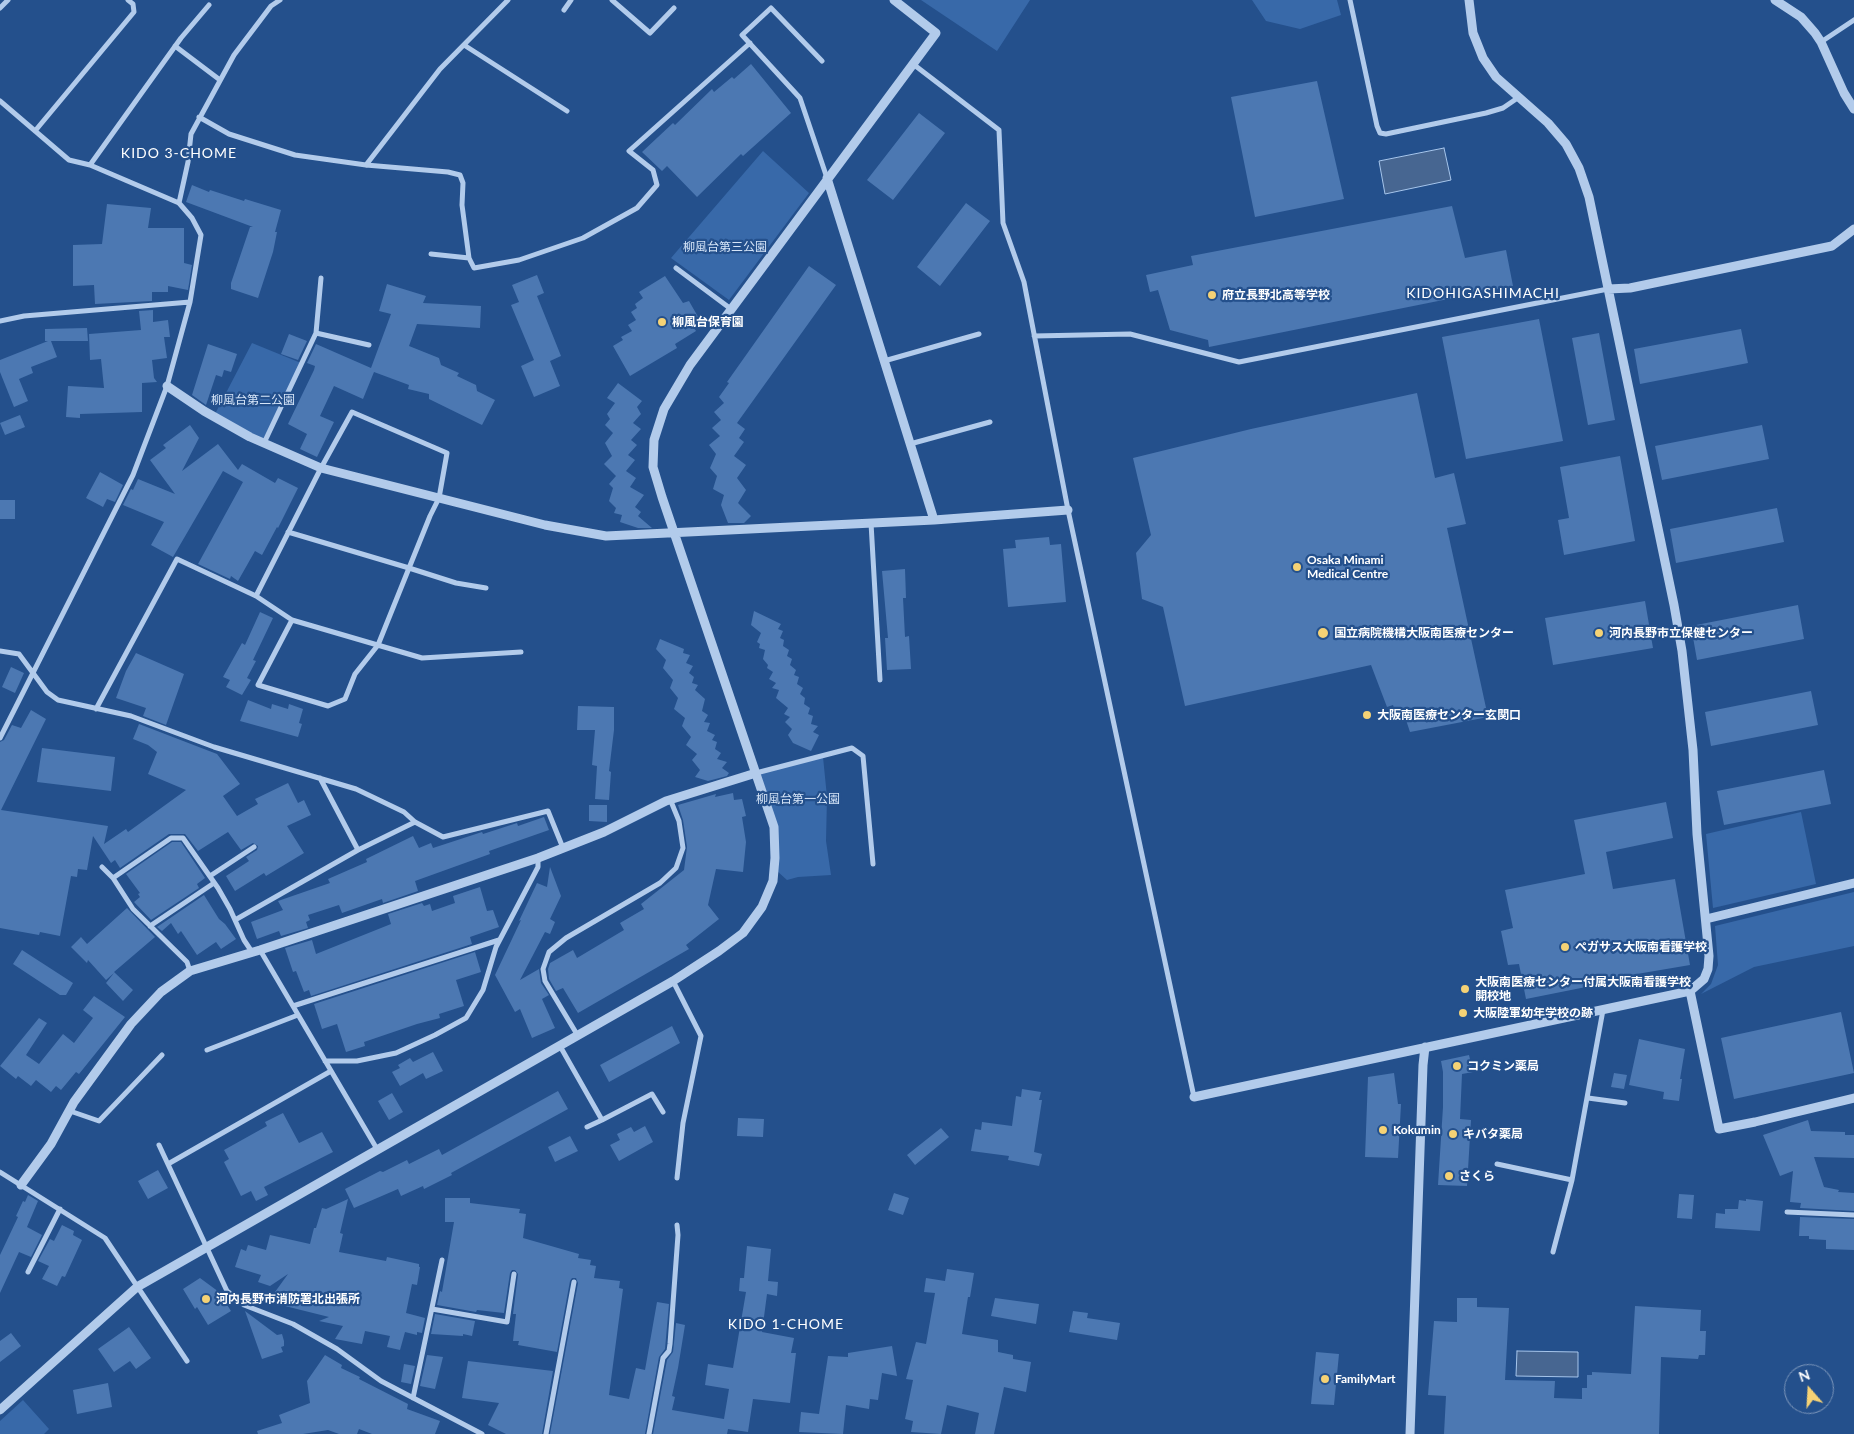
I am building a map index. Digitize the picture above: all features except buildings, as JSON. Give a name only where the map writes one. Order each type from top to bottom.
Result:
[{"type":"street","points":[[0,8],[8,0]]},
{"type":"street","points":[[35,131],[134,12],[133,4],[128,0]]},
{"type":"street","points":[[268,0],[273,5]]},
{"type":"street","points":[[180,203],[191,134],[234,55],[273,5],[280,0]]},
{"type":"street","points":[[366,165],[440,69],[508,0]]},
{"type":"street","points":[[564,10],[571,0]]},
{"type":"street","points":[[612,0],[650,33],[674,8]]},
{"type":"street","points":[[0,1410],[137,1287],[673,981],[743,933],[762,907],[773,881],[775,858],[774,827],[653,467],[654,440],[664,409],[690,364],[936,33],[894,0]]},
{"type":"street","points":[[1350,0],[1380,133],[1386,134],[1503,108],[1519,97]]},
{"type":"street","points":[[913,64],[999,130],[1003,223],[1024,282],[1068,510],[1194,1097],[1690,992],[1704,979],[1708,969],[1709,956],[1697,834],[1693,750],[1682,651],[1589,197],[1566,144],[1548,123],[1496,77],[1483,58],[1473,33],[1469,0]]},
{"type":"street","points":[[1775,0],[1801,17],[1821,42],[1831,67],[1854,109]]},
{"type":"street","points":[[90,165],[175,46],[209,5]]},
{"type":"street","points":[[822,61],[771,8],[742,35],[800,98],[827,178],[934,520]]},
{"type":"street","points":[[1821,42],[1854,20]]},
{"type":"street","points":[[200,117],[229,134],[295,155],[366,165],[448,172],[460,175],[463,183],[462,205],[469,258],[474,268],[519,260],[583,238],[637,208],[656,185],[653,170],[630,150],[750,43]]},
{"type":"street","points":[[464,45],[566,111]]},
{"type":"street","points":[[175,46],[220,80]]},
{"type":"street","points":[[0,101],[70,160],[90,165],[180,203],[192,218],[201,234],[190,302],[167,386],[133,474],[0,738]]},
{"type":"street","points":[[1034,336],[1130,334],[1239,362],[1608,289],[1630,288],[1832,246],[1854,229]]},
{"type":"street","points":[[431,254],[469,258]]},
{"type":"street","points":[[676,268],[731,309]]},
{"type":"street","points":[[264,443],[316,333],[321,278]]},
{"type":"street","points":[[0,321],[24,316],[190,302]]},
{"type":"street","points":[[316,333],[369,345]]},
{"type":"street","points":[[884,361],[979,334]]},
{"type":"street","points":[[167,386],[204,411],[264,443],[321,468],[545,525],[606,536],[934,520],[1068,510]]},
{"type":"street","points":[[256,596],[321,468],[352,412],[447,453],[439,498],[378,644],[355,674],[345,699],[328,706],[258,685],[292,620]]},
{"type":"street","points":[[910,444],[990,422]]},
{"type":"street","points":[[871,523],[880,680]]},
{"type":"street","points":[[288,532],[456,584],[486,588]]},
{"type":"street","points":[[96,708],[177,559],[256,596],[292,620],[422,658],[521,652]]},
{"type":"street","points":[[0,651],[19,654],[48,692],[58,700],[131,716],[214,747],[356,789],[404,812],[415,822],[443,837],[548,810],[563,848]]},
{"type":"street","points":[[21,1185],[51,1144],[74,1102],[131,1024],[161,992],[190,971],[538,858],[604,832],[670,799],[756,773],[852,748],[863,756],[873,864]]},
{"type":"street","points":[[319,778],[358,850]]},
{"type":"street","points":[[578,1036],[545,981],[543,970],[549,952],[566,938],[660,883],[676,868],[683,848],[679,821],[670,799]]},
{"type":"street","points":[[235,920],[358,850],[415,822]]},
{"type":"street","points":[[113,878],[171,838],[183,838],[214,882],[230,909],[244,940],[256,951],[293,1006],[377,1149]]},
{"type":"street","points":[[210,876],[254,847]]},
{"type":"street","points":[[325,1061],[357,1061],[396,1053],[466,1018],[483,990],[499,940],[538,867],[538,858]]},
{"type":"street","points":[[102,867],[113,878],[133,909],[187,962],[190,971]]},
{"type":"street","points":[[150,926],[214,882]]},
{"type":"street","points":[[1706,919],[1854,883]]},
{"type":"street","points":[[293,1006],[499,940]]},
{"type":"street","points":[[673,981],[701,1036],[683,1123],[677,1178]]},
{"type":"street","points":[[1690,992],[1719,1128],[1755,1122],[1854,1098]]},
{"type":"street","points":[[1553,1252],[1572,1180],[1603,1010]]},
{"type":"street","points":[[206,1050],[298,1015]]},
{"type":"street","points":[[560,1046],[602,1120]]},
{"type":"street","points":[[1410,1434],[1422,1085],[1426,1047]]},
{"type":"street","points":[[70,1111],[99,1121],[162,1055]]},
{"type":"street","points":[[168,1164],[331,1071]]},
{"type":"street","points":[[587,1127],[652,1094],[663,1112]]},
{"type":"street","points":[[1588,1098],[1625,1103]]},
{"type":"street","points":[[159,1145],[227,1291],[244,1305],[294,1324],[337,1349],[381,1381],[482,1434]]},
{"type":"street","points":[[1497,1164],[1572,1180]]},
{"type":"street","points":[[0,1172],[104,1238],[187,1362]]},
{"type":"street","points":[[28,1272],[60,1209]]},
{"type":"street","points":[[1787,1212],[1854,1215]]},
{"type":"street","points":[[649,1434],[663,1358],[670,1344],[678,1225]]},
{"type":"street","points":[[413,1398],[442,1260]]},
{"type":"street","points":[[432,1309],[507,1322],[514,1274]]},
{"type":"street","points":[[546,1434],[574,1282]]},
{"type":"green space","points":[[921,0],[1030,0],[997,51]]},
{"type":"green space","points":[[1252,0],[1337,0],[1341,15],[1300,29],[1266,21]]},
{"type":"green space","name":"柳風台第三公園","points":[[763,151],[809,193],[729,300],[671,258]]},
{"type":"green space","name":"柳風台第二公園","points":[[252,343],[301,363],[263,440],[215,414]]},
{"type":"green space","name":"柳風台第一公園","points":[[823,757],[827,797],[826,841],[831,875],[798,877],[787,880],[777,871],[778,859],[759,774]]},
{"type":"green space","points":[[1801,812],[1816,884],[1713,908],[1706,834]]},
{"type":"green space","points":[[1854,892],[1854,946],[1754,967],[1701,994],[1711,984],[1718,965],[1715,926]]},
{"type":"green space","points":[[23,1400],[49,1429],[44,1434],[0,1434],[0,1421]]},
{"type":"shaded area","points":[[1444,148],[1451,180],[1385,194],[1379,161]]},
{"type":"shaded area","points":[[1517,1351],[1578,1352],[1578,1377],[1516,1376]]},
{"type":"place","name":"府立長野北高等学校","points":[[1212,295]]},
{"type":"place","name":"柳風台保育園","points":[[662,322]]},
{"type":"place","name":"Osaka Minami Medical Centre","points":[[1297,567]]},
{"type":"place","name":"国立病院機構大阪南医療センター","points":[[1323,633]]},
{"type":"place","name":"河内長野市立保健センター","points":[[1599,633]]},
{"type":"place","name":"大阪南医療センター玄関口","points":[[1367,715]]},
{"type":"place","name":"ぺガサス大阪南看護学校","points":[[1565,947]]},
{"type":"place","name":"大阪南医療センター付属大阪南看護学校 開校地","points":[[1465,989]]},
{"type":"place","name":"大阪陸軍幼年学校の跡","points":[[1463,1013]]},
{"type":"place","name":"コクミン薬局","points":[[1457,1066]]},
{"type":"place","name":"Kokumin","points":[[1383,1130]]},
{"type":"place","name":"キバタ薬局","points":[[1453,1134]]},
{"type":"place","name":"さくら","points":[[1449,1176]]},
{"type":"place","name":"河内長野市消防署北出張所","points":[[206,1299]]},
{"type":"place","name":"FamilyMart","points":[[1325,1379]]},
{"type":"district","name":"KIDO 3-CHOME","points":[[179,153]]},
{"type":"district","name":"KIDOHIGASHIMACHI","points":[[1483,293]]},
{"type":"district","name":"KIDO 1-CHOME","points":[[786,1324]]}]
